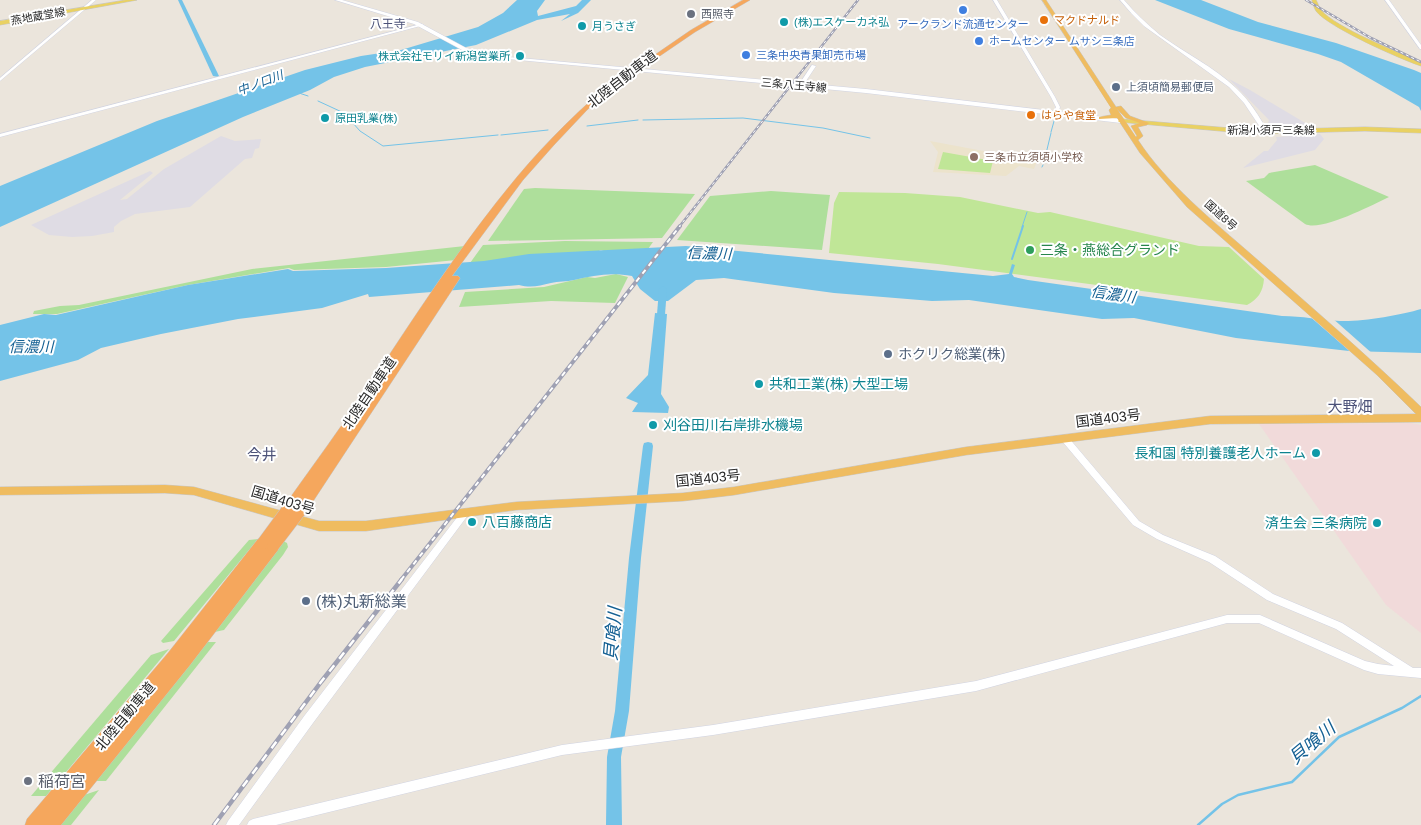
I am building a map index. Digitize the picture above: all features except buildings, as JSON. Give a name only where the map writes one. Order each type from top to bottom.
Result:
[{"type":"highway","name":"北陸自動車道","points":[[50,825],[185,660],[296,506],[520,182],[624,78],[644,62],[741,0]]},
{"type":"highway","name":"北陸自動車道","points":[[734,5],[747,0]]},
{"type":"highway","name":"国道8号","points":[[1044,0],[1111,104],[1176,188]]},
{"type":"highway","name":"国道8号","points":[[1049,0],[1119,107],[1130,134],[1142,152],[1176,188],[1421,404]]},
{"type":"highway","points":[[1101,118],[1115,116],[1111,104]]},
{"type":"highway","points":[[1119,107],[1128,117],[1146,123]]},
{"type":"highway","points":[[1110,119],[1130,134]]},
{"type":"highway","points":[[1138,138],[1140,136],[1134,126],[1146,123]]},
{"type":"highway","name":"国道8号","points":[[1379,368],[1421,413]]},
{"type":"highway","name":"国道403号","points":[[0,491],[165,488],[194,491],[319,526],[366,526],[571,502],[656,498],[734,491],[966,452],[1223,419],[1421,418]]},
{"type":"highway","name":"北陸自動車道","points":[[33,825],[268,544]]},
{"type":"main road","name":"燕地蔵堂線","points":[[0,23],[135,0]]},
{"type":"main road","points":[[337,0],[422,25]]},
{"type":"main road","points":[[1316,1],[1318,9],[1328,18],[1421,64]]},
{"type":"main road","name":"三条八王寺線","points":[[422,25],[466,50],[503,59],[800,86],[1124,121]]},
{"type":"main road","name":"新潟小須戸三条線","points":[[1124,121],[1266,132],[1421,131]]},
{"type":"street","points":[[0,80],[94,0]]},
{"type":"street","points":[[995,0],[1058,106],[1056,113]]},
{"type":"street","points":[[1122,0],[1147,26],[1232,86],[1249,104],[1266,132]]},
{"type":"street","points":[[1387,0],[1421,48]]},
{"type":"street","points":[[0,136],[422,25]]},
{"type":"street","points":[[800,86],[814,66]]},
{"type":"street","points":[[1065,439],[1136,523],[1160,537],[1212,559],[1270,597],[1339,626],[1415,672]]},
{"type":"street","points":[[232,825],[309,718],[465,513]]},
{"type":"street","points":[[253,825],[562,750],[713,730],[976,686],[1232,618],[1260,619],[1364,665],[1378,669],[1415,672]]},
{"type":"shaded area","points":[[1229,79],[1312,127],[1275,127],[1268,123],[1269,120]]},
{"type":"shaded area","points":[[1320,134],[1324,139],[1315,150],[1243,168],[1264,151],[1268,151],[1277,140],[1276,137]]},
{"type":"shaded area","points":[[221,136],[235,141],[261,139],[259,148],[255,149],[252,158],[245,159],[190,207],[135,214],[114,227],[114,232],[92,236],[49,235],[31,225],[150,171],[153,173],[120,200],[127,199],[164,169]]},
{"type":"shaded area","name":"三条市立須頃小学校","points":[[930,141],[1037,161],[1034,169],[1019,166],[1006,176],[933,172],[938,152]]},
{"type":"shaded area","points":[[1411,423],[1421,425],[1421,633],[1386,605],[1259,424]]},
{"type":"green space","points":[[943,152],[993,161],[990,173],[938,169]]},
{"type":"green space","points":[[1315,165],[1389,197],[1347,217],[1313,225],[1305,224],[1246,181],[1264,178],[1269,173]]},
{"type":"green space","points":[[524,189],[695,194],[662,238],[488,241]]},
{"type":"green space","points":[[771,191],[830,195],[822,250],[677,240],[710,196]]},
{"type":"green space","name":"三条・燕総合グランド","points":[[839,192],[905,193],[960,197],[1038,213],[1050,212],[1199,246],[1229,247],[1264,279],[1263,284],[1259,295],[1247,305],[938,264],[829,253],[834,203]]},
{"type":"green space","points":[[565,241],[653,242],[648,249],[610,253],[601,250],[592,254],[470,263],[483,245]]},
{"type":"green space","points":[[465,246],[456,260],[386,267],[294,270],[289,268],[188,285],[57,314],[33,314],[34,311],[60,306],[79,305],[252,269]]},
{"type":"green space","points":[[616,274],[628,277],[615,303],[551,301],[459,307],[465,292],[544,287],[587,277],[595,278]]},
{"type":"green space","points":[[258,539],[174,641],[163,643],[161,641],[249,540]]},
{"type":"green space","points":[[283,541],[287,543],[288,547],[283,555],[224,630],[210,633]]},
{"type":"green space","points":[[204,642],[216,642],[106,781],[95,781]]},
{"type":"green space","points":[[169,649],[46,796],[31,796],[151,655]]},
{"type":"green space","points":[[99,790],[71,825],[58,825],[84,795]]},
{"type":"water","points":[[517,0],[545,0],[537,11],[538,16],[576,6],[582,0],[591,0],[578,13],[561,21],[570,14],[537,20],[476,45],[365,67],[334,77],[310,90],[243,117],[0,227],[0,186],[157,121],[305,70],[361,56],[401,50],[478,27],[503,13]]},
{"type":"water","points":[[1155,0],[1201,0],[1258,22],[1336,43],[1414,70],[1421,73],[1421,111],[1419,107],[1341,62],[1229,29]]},
{"type":"water","name":"信濃川","points":[[686,246],[993,276],[1009,274],[1012,264],[1015,265],[1012,274],[1014,277],[1028,280],[1282,316],[1349,321],[1392,316],[1421,309],[1421,353],[1349,351],[1236,338],[1134,318],[1102,319],[969,300],[932,301],[834,293],[724,278],[696,280],[668,301],[655,301],[640,289],[632,276],[610,274],[535,286],[519,285],[369,297],[368,294],[322,308],[238,319],[101,348],[78,360],[0,381],[0,325],[44,314],[56,315],[188,285],[288,269],[293,271],[386,268],[484,261],[529,254]]},
{"type":"water","points":[[655,313],[667,314],[661,394],[669,407],[668,413],[632,412],[638,403],[626,398],[648,375]]},
{"type":"pier","points":[[1307,314],[1331,317],[1374,355],[1353,354]]},
{"type":"waterway","points":[[180,0],[216,76]]},
{"type":"waterway","points":[[299,93],[308,96]]},
{"type":"waterway","points":[[318,101],[344,113],[360,131],[383,146],[498,135]]},
{"type":"waterway","points":[[1051,132],[1056,114]]},
{"type":"waterway","points":[[643,120],[743,118],[823,128],[870,138]]},
{"type":"waterway","points":[[587,126],[638,120]]},
{"type":"waterway","points":[[501,135],[548,130]]},
{"type":"waterway","points":[[1044,162],[1051,133]]},
{"type":"waterway","points":[[1022,227],[1027,212]]},
{"type":"waterway","points":[[1012,259],[1023,226]]},
{"type":"waterway","name":"貝喰川","points":[[660,327],[663,289]]},
{"type":"waterway","name":"貝喰川","points":[[614,825],[614,757],[622,711],[635,558],[648,446]]},
{"type":"waterway","name":"貝喰川","points":[[1198,825],[1222,804],[1238,795],[1292,782],[1339,737],[1402,708],[1421,696]]},
{"type":"railway","points":[[679,227],[858,0]]},
{"type":"railway","points":[[1306,0],[1371,38],[1421,62]]},
{"type":"railway","points":[[401,580],[680,226]]},
{"type":"railway","points":[[214,825],[321,682],[402,579]]},
{"type":"place","name":"アークランド流通センター","points":[[963,10]]},
{"type":"place","name":"西照寺","points":[[691,14]]},
{"type":"place","name":"マクドナルド","points":[[1044,20]]},
{"type":"place","name":"(株)エスケーカネ弘","points":[[784,22]]},
{"type":"place","name":"月うさぎ","points":[[582,26]]},
{"type":"place","name":"ホームセンター ムサシ三条店","points":[[979,41]]},
{"type":"place","name":"三条中央青果卸売市場","points":[[746,55]]},
{"type":"place","name":"株式会社モリイ新潟営業所","points":[[520,56]]},
{"type":"place","name":"上須頃簡易郵便局","points":[[1116,87]]},
{"type":"place","name":"はらや食堂","points":[[1031,115]]},
{"type":"place","name":"原田乳業(株)","points":[[325,118]]},
{"type":"place","name":"三条市立須頃小学校","points":[[974,157]]},
{"type":"place","name":"三条・燕総合グランド","points":[[1030,250]]},
{"type":"place","name":"ホクリク総業(株)","points":[[888,354]]},
{"type":"place","name":"共和工業(株) 大型工場","points":[[759,384]]},
{"type":"place","name":"刈谷田川右岸排水機場","points":[[653,425]]},
{"type":"place","name":"長和園 特別養護老人ホーム","points":[[1316,453]]},
{"type":"place","name":"八百藤商店","points":[[472,522]]},
{"type":"place","name":"済生会 三条病院","points":[[1377,523]]},
{"type":"place","name":"(株)丸新総業","points":[[306,601]]},
{"type":"place","name":"稲荷宮","points":[[28,781]]},
{"type":"district","name":"八王寺","points":[[388,24]]},
{"type":"district","name":"大野畑","points":[[1350,406]]},
{"type":"district","name":"今井","points":[[262,454]]},
{"type":"water label","name":"中ノ口川","points":[[260,83]]}]
